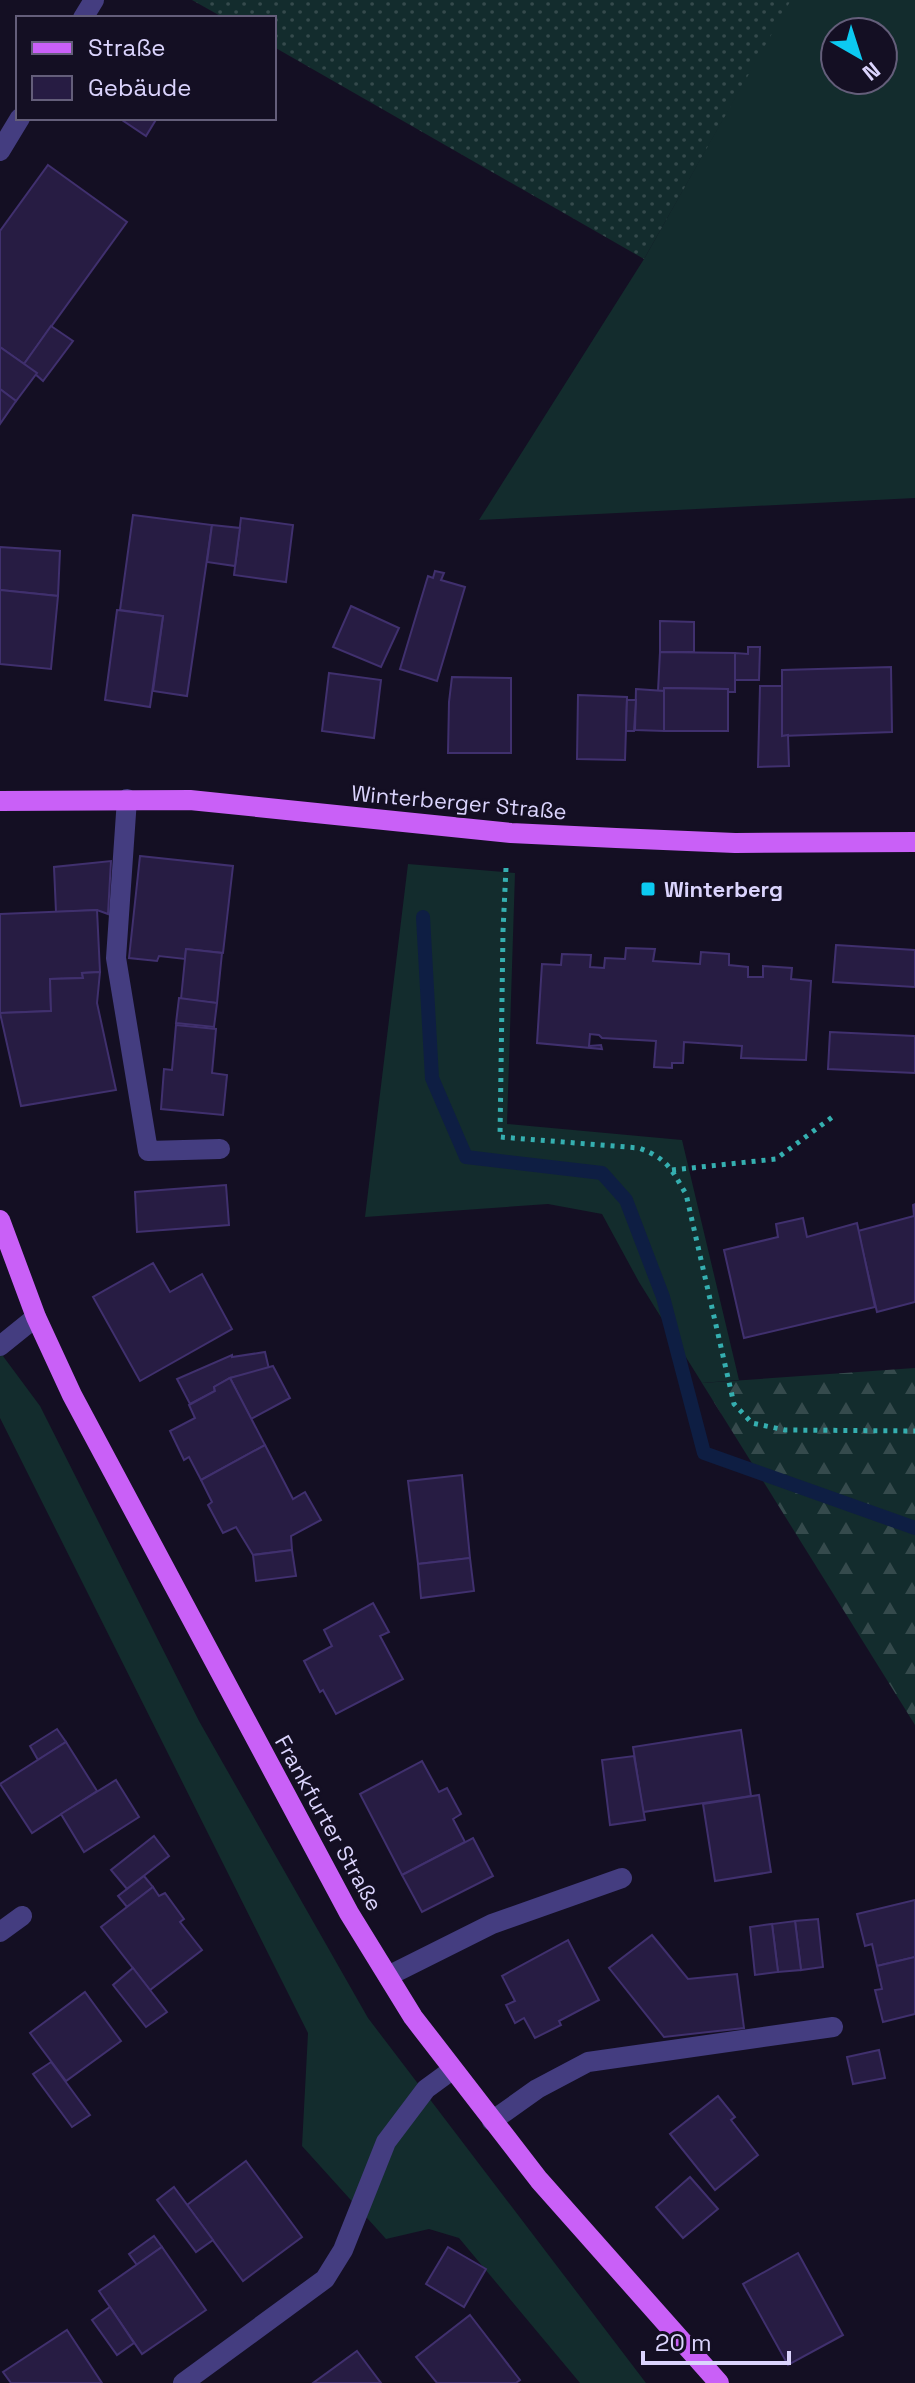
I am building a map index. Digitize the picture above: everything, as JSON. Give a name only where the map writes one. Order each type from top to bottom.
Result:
[{"type":"main road","name":"Winterberger Straße","points":[[0,801],[190,800],[556,835],[735,843],[915,842]]},
{"type":"main road","name":"Frankfurter Straße","points":[[0,1220],[36,1317],[72,1395],[349,1913],[413,2017],[539,2180],[719,2383]]},
{"type":"street","points":[[0,151],[19,120]]},
{"type":"street","points":[[127,799],[116,958],[148,1151],[220,1149]]},
{"type":"street","points":[[0,1346],[36,1317]]},
{"type":"street","points":[[388,1976],[492,1924],[622,1878]]},
{"type":"street","points":[[0,1932],[22,1916]]},
{"type":"street","points":[[492,2121],[537,2089],[588,2062],[833,2027]]},
{"type":"street","points":[[183,2383],[325,2279],[343,2250],[386,2142],[426,2089],[452,2070]]},
{"type":"path","points":[[505,879],[500,1137],[639,1148],[658,1155],[672,1170],[686,1194],[734,1404],[752,1423],[785,1430],[915,1431]]},
{"type":"path","points":[[672,1170],[776,1159],[835,1115]]},
{"type":"green space","points":[[192,0],[791,0],[644,259],[276,48],[276,16],[220,16]]},
{"type":"green space","points":[[790,0],[915,0],[915,498],[479,520],[644,259]]},
{"type":"green space","points":[[408,864],[515,873],[507,1124],[682,1140],[739,1380],[702,1383],[639,1282],[602,1214],[548,1204],[365,1217]]},
{"type":"green space","points":[[0,1352],[40,1406],[199,1721],[368,2018],[646,2383],[580,2383],[459,2238],[429,2229],[386,2239],[302,2146],[308,2033],[0,1418]]},
{"type":"green space","points":[[915,1368],[915,1725],[702,1383]]},
{"type":"building","points":[[122,120],[156,120],[146,136]]},
{"type":"building","points":[[48,165],[127,222],[24,364],[0,347],[0,231]]},
{"type":"building","points":[[51,326],[73,341],[43,381],[24,364]]},
{"type":"building","points":[[0,347],[37,373],[16,401],[0,389]]},
{"type":"building","points":[[0,389],[16,401],[0,424]]},
{"type":"building","points":[[133,515],[212,525],[187,696],[153,691],[163,616],[120,610]]},
{"type":"building","points":[[241,518],[293,525],[286,582],[234,575]]},
{"type":"building","points":[[212,525],[240,528],[235,566],[207,562]]},
{"type":"building","points":[[0,547],[60,551],[58,596],[0,590]]},
{"type":"building","points":[[435,571],[444,573],[441,580],[465,587],[437,681],[400,669],[428,576],[433,578]]},
{"type":"building","points":[[0,590],[58,596],[51,669],[0,664]]},
{"type":"building","points":[[351,606],[399,628],[381,667],[333,647]]},
{"type":"building","points":[[117,610],[163,616],[150,707],[105,700]]},
{"type":"building","points":[[660,621],[694,622],[694,652],[660,652]]},
{"type":"building","points":[[748,647],[760,647],[759,680],[735,680],[735,653],[748,654]]},
{"type":"building","points":[[660,652],[735,653],[735,692],[728,692],[728,689],[664,688],[664,691],[658,691]]},
{"type":"building","points":[[891,667],[892,732],[782,736],[782,670]]},
{"type":"building","points":[[329,673],[381,680],[374,738],[322,731]]},
{"type":"building","points":[[452,677],[511,678],[511,753],[448,753]]},
{"type":"building","points":[[760,686],[782,686],[782,736],[788,735],[789,766],[758,767]]},
{"type":"building","points":[[664,688],[728,689],[728,731],[664,731]]},
{"type":"building","points":[[636,689],[664,691],[664,731],[635,730]]},
{"type":"building","points":[[578,695],[627,697],[625,760],[577,759]]},
{"type":"building","points":[[627,700],[636,700],[634,731],[626,731]]},
{"type":"building","points":[[140,856],[233,866],[223,953],[186,949],[185,959],[159,956],[157,961],[129,958]]},
{"type":"building","points":[[111,861],[108,914],[97,910],[56,912],[54,867]]},
{"type":"building","points":[[97,910],[100,972],[82,973],[83,978],[50,979],[51,1011],[0,1013],[0,914]]},
{"type":"building","points":[[836,945],[915,950],[915,987],[833,982]]},
{"type":"building","points":[[626,948],[655,949],[653,961],[700,964],[701,952],[729,954],[729,965],[748,967],[748,977],[763,977],[763,966],[792,968],[791,979],[811,981],[806,1060],[741,1058],[742,1046],[684,1042],[683,1063],[672,1063],[672,1068],[654,1067],[656,1041],[602,1038],[590,1034],[589,1046],[601,1045],[602,1049],[537,1043],[542,964],[561,965],[562,954],[591,955],[590,967],[604,968],[605,958],[625,959]]},
{"type":"building","points":[[186,949],[222,953],[217,1003],[181,999]]},
{"type":"building","points":[[100,972],[97,1003],[116,1090],[21,1106],[0,1013],[51,1011],[50,979],[83,978],[82,973]]},
{"type":"building","points":[[179,998],[217,1003],[214,1027],[176,1023]]},
{"type":"building","points":[[176,1025],[216,1029],[212,1073],[227,1075],[223,1115],[161,1109],[164,1069],[172,1070]]},
{"type":"building","points":[[830,1032],[915,1036],[915,1073],[828,1069]]},
{"type":"building","points":[[226,1185],[229,1225],[137,1232],[135,1192]]},
{"type":"building","points":[[915,1204],[915,1302],[877,1312],[858,1231],[914,1216]]},
{"type":"building","points":[[803,1218],[807,1237],[857,1223],[875,1307],[744,1338],[724,1250],[778,1237],[776,1224]]},
{"type":"building","points":[[153,1263],[170,1292],[202,1274],[232,1329],[140,1381],[93,1297]]},
{"type":"building","points":[[265,1352],[269,1369],[230,1378],[214,1387],[215,1391],[190,1404],[177,1379],[232,1355]]},
{"type":"building","points":[[273,1366],[290,1398],[251,1419],[230,1378]]},
{"type":"building","points":[[230,1378],[265,1445],[201,1480],[189,1457],[184,1460],[170,1431],[195,1418],[189,1405],[215,1391],[214,1387]]},
{"type":"building","points":[[265,1445],[293,1499],[305,1492],[321,1520],[291,1536],[292,1550],[253,1555],[236,1527],[223,1533],[208,1505],[212,1502],[201,1480]]},
{"type":"building","points":[[462,1475],[470,1558],[418,1564],[408,1481]]},
{"type":"building","points":[[292,1550],[296,1576],[256,1581],[253,1555]]},
{"type":"building","points":[[470,1558],[474,1591],[421,1598],[418,1564]]},
{"type":"building","points":[[373,1603],[389,1632],[380,1636],[403,1679],[336,1714],[304,1661],[332,1646],[324,1630]]},
{"type":"building","points":[[57,1729],[66,1742],[38,1760],[30,1746]]},
{"type":"building","points":[[741,1730],[751,1796],[643,1812],[633,1747]]},
{"type":"building","points":[[66,1742],[97,1791],[32,1833],[0,1784]]},
{"type":"building","points":[[634,1756],[645,1820],[610,1825],[602,1760]]},
{"type":"building","points":[[422,1761],[439,1792],[447,1788],[461,1814],[453,1819],[465,1842],[402,1875],[360,1794]]},
{"type":"building","points":[[116,1780],[139,1817],[84,1852],[61,1814]]},
{"type":"building","points":[[759,1795],[771,1872],[715,1881],[703,1804]]},
{"type":"building","points":[[154,1836],[169,1856],[127,1889],[111,1870]]},
{"type":"building","points":[[473,1838],[493,1876],[422,1912],[402,1875]]},
{"type":"building","points":[[144,1876],[153,1887],[127,1907],[118,1896]]},
{"type":"building","points":[[153,1887],[159,1896],[165,1893],[184,1919],[180,1922],[202,1950],[150,1990],[101,1927]]},
{"type":"building","points":[[915,1900],[915,1957],[877,1966],[872,1944],[865,1946],[857,1914]]},
{"type":"building","points":[[818,1919],[823,1967],[801,1970],[795,1921]]},
{"type":"building","points":[[795,1921],[801,1970],[778,1972],[772,1924]]},
{"type":"building","points":[[772,1924],[778,1972],[755,1975],[750,1927]]},
{"type":"building","points":[[652,1935],[688,1979],[737,1974],[744,2028],[664,2037],[609,1968]]},
{"type":"building","points":[[568,1940],[599,2000],[535,2038],[524,2018],[515,2023],[506,2005],[515,2001],[502,1976]]},
{"type":"building","points":[[915,1957],[915,2014],[883,2022],[875,1990],[882,1989],[877,1966]]},
{"type":"building","points":[[133,1968],[167,2012],[146,2027],[113,1985]]},
{"type":"building","points":[[85,1992],[121,2041],[66,2081],[30,2033]]},
{"type":"building","points":[[879,2050],[885,2078],[853,2084],[847,2057]]},
{"type":"building","points":[[51,2062],[90,2115],[72,2127],[33,2074]]},
{"type":"building","points":[[718,2096],[735,2117],[731,2120],[758,2155],[715,2190],[670,2134]]},
{"type":"building","points":[[246,2161],[302,2237],[243,2281],[187,2205]]},
{"type":"building","points":[[690,2177],[718,2209],[683,2238],[656,2207]]},
{"type":"building","points":[[174,2187],[213,2240],[196,2252],[157,2200]]},
{"type":"building","points":[[154,2236],[162,2247],[137,2265],[129,2254]]},
{"type":"building","points":[[162,2247],[206,2310],[142,2354],[99,2291]]},
{"type":"building","points":[[448,2247],[486,2269],[464,2307],[426,2284]]},
{"type":"building","points":[[798,2253],[843,2335],[788,2365],[743,2284]]},
{"type":"building","points":[[110,2307],[134,2343],[117,2355],[92,2320]]},
{"type":"building","points":[[470,2315],[520,2380],[516,2383],[437,2383],[416,2357]]},
{"type":"building","points":[[67,2330],[102,2383],[11,2383],[3,2372]]},
{"type":"building","points":[[357,2351],[381,2383],[313,2383]]},
{"type":"waterway","points":[[423,917],[432,1078],[466,1157],[602,1173],[626,1200],[663,1297],[704,1453],[915,1528]]},
{"type":"place","name":"Winterberg","points":[[648,889]]}]
